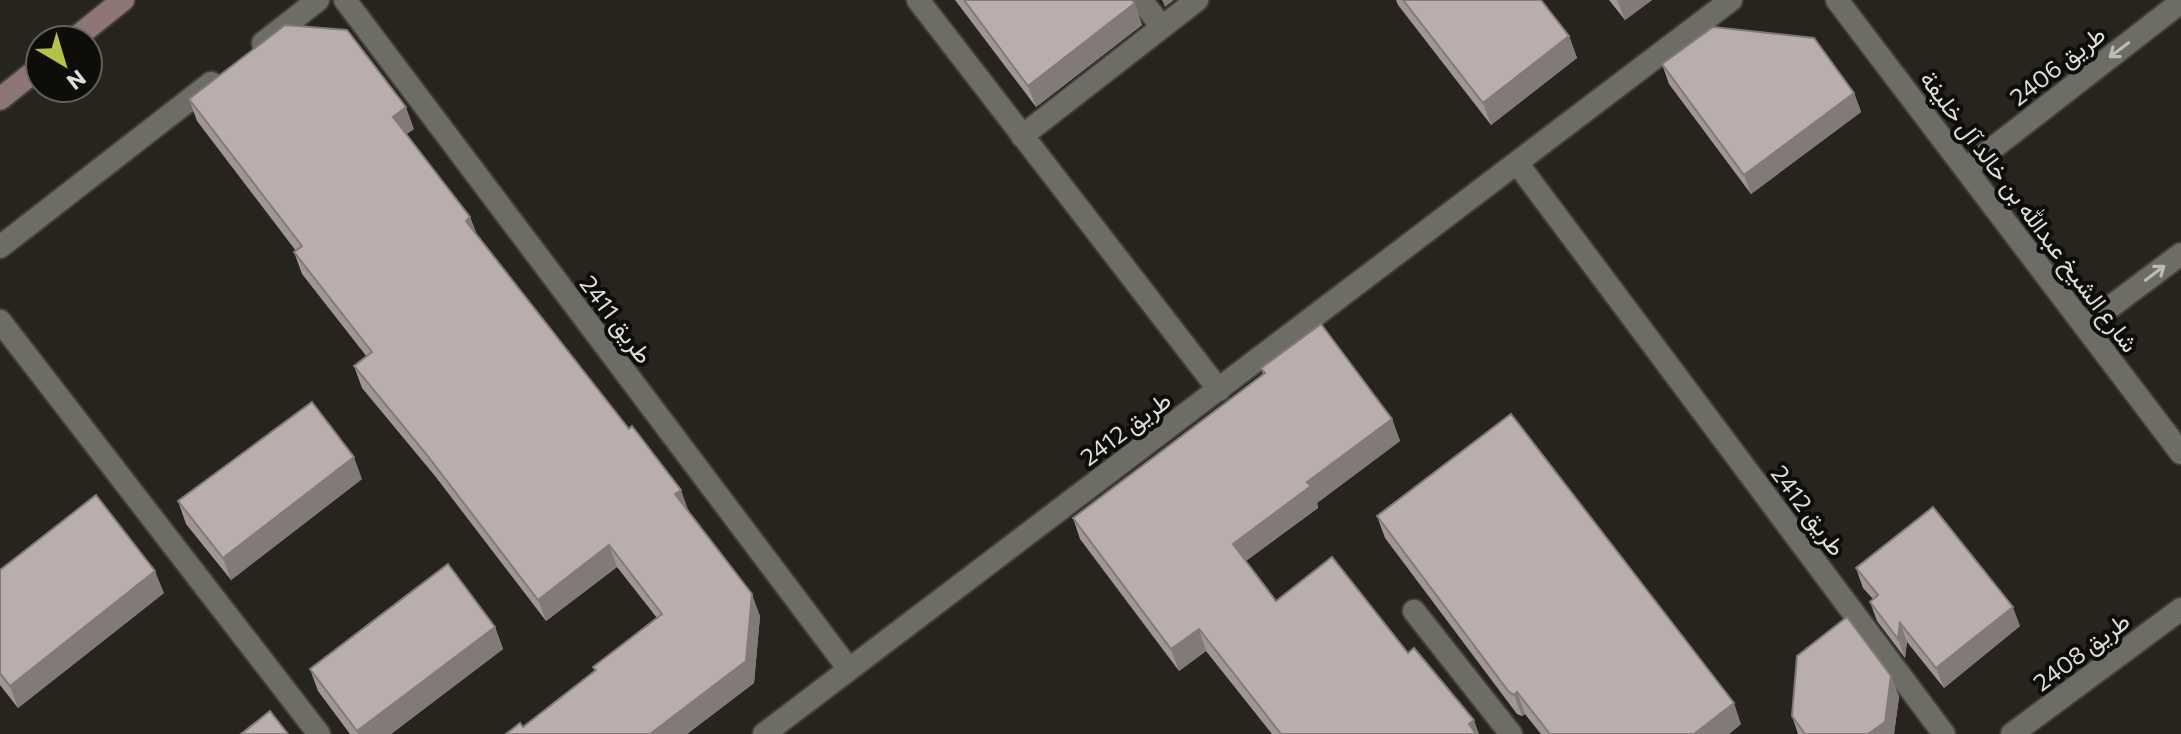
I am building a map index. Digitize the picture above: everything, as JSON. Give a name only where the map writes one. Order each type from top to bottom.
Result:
[{"type":"main road","points":[[91,24],[114,4]]},
{"type":"main road","points":[[0,99],[24,80]]},
{"type":"street","points":[[247,56],[318,0]]},
{"type":"street","name":"طريق 2411","points":[[345,0],[848,668]]},
{"type":"street","points":[[1141,0],[1162,27]]},
{"type":"street","points":[[1022,136],[1197,0]]},
{"type":"street","name":"طريق 2412","points":[[764,734],[1731,0]]},
{"type":"street","name":"شارع الشيخ عبدالله بن خالد آل خليفة","points":[[1837,0],[2181,453]]},
{"type":"street","points":[[921,1],[1219,390]]},
{"type":"street","name":"طريق 2406","points":[[1966,169],[2181,2]]},
{"type":"street","points":[[0,247],[223,74]]},
{"type":"street","name":"طريق 2412","points":[[1517,163],[1944,734]]},
{"type":"street","points":[[2085,326],[2181,254]]},
{"type":"street","points":[[0,321],[319,734]]},
{"type":"street","name":"طريق 2408","points":[[2012,734],[2181,609]]},
{"type":"street","points":[[1414,611],[1511,734]]},
{"type":"building","points":[[964,0],[1132,0],[1135,3],[1028,86]]},
{"type":"building","points":[[1403,0],[1541,0],[1569,36],[1483,103]]},
{"type":"building","points":[[285,25],[347,30],[406,107],[393,117],[470,217],[466,221],[629,429],[632,426],[681,490],[675,494],[752,594],[746,661],[650,734],[506,734],[520,723],[523,727],[596,670],[593,667],[662,614],[609,545],[538,600],[354,366],[372,352],[294,252],[302,246],[189,99]]},
{"type":"building","points":[[1713,27],[1814,38],[1854,93],[1744,175],[1662,64]]},
{"type":"building","points":[[1321,324],[1392,419],[1307,482],[1311,486],[1233,544],[1276,601],[1332,557],[1408,653],[1414,648],[1474,720],[1469,724],[1476,734],[1281,734],[1199,629],[1171,649],[1073,518],[1265,373],[1261,368]]},
{"type":"building","points":[[312,402],[354,457],[223,558],[178,501]]},
{"type":"building","points":[[1511,414],[1734,703],[1694,734],[1550,734],[1517,692],[1514,695],[1509,692],[1377,516]]},
{"type":"building","points":[[96,495],[155,571],[10,686],[0,673],[0,570]]},
{"type":"building","points":[[1933,507],[2013,607],[1936,668],[1900,623],[1898,639],[1870,602],[1878,595],[1856,568]]},
{"type":"building","points":[[448,564],[495,627],[357,731],[310,669]]},
{"type":"building","points":[[1847,617],[1891,676],[1885,722],[1868,734],[1805,734],[1792,716],[1797,656]]},
{"type":"building","points":[[270,711],[288,734],[241,734]]}]
